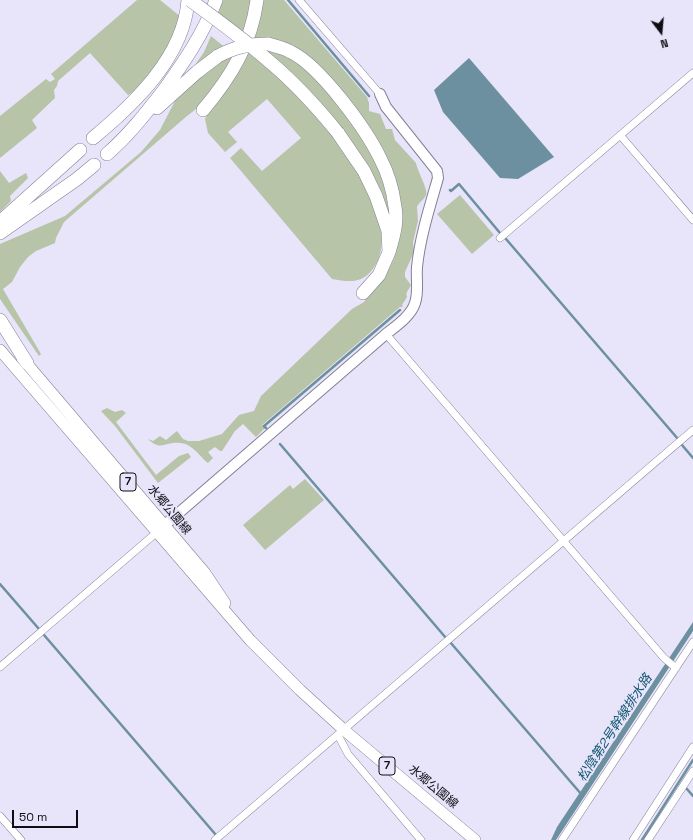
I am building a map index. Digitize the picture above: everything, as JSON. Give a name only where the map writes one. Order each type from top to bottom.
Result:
[{"type":"highway","points":[[93,138],[109,125],[141,92],[165,63],[180,33],[189,0],[270,62],[295,84],[338,133],[364,172],[376,196],[388,231],[389,252]]},
{"type":"highway","points":[[194,44],[200,29],[207,0]]},
{"type":"highway","points":[[122,142],[183,64],[216,0]]},
{"type":"highway","points":[[203,110],[228,78],[242,53],[250,32],[256,0]]},
{"type":"highway","points":[[107,154],[122,142],[196,72],[218,56],[241,46],[255,44],[268,44],[292,52],[313,69],[341,99],[362,128],[380,158],[392,191],[396,209],[395,228],[389,252],[379,275],[363,292]]},
{"type":"highway","points":[[1,230],[80,150]]},
{"type":"highway","points":[[1,230],[77,179],[94,165]]},
{"type":"highway","points":[[0,320],[27,363]]},
{"type":"main road","name":"水郷公園線","points":[[0,329],[205,573],[250,640]]},
{"type":"main road","name":"水郷公園線","points":[[0,350],[156,533],[250,640],[341,732],[475,840]]},
{"type":"street","points":[[0,667],[386,334],[410,312],[415,303],[418,288],[417,267],[425,223],[438,178],[437,171],[386,107],[380,94],[299,0]]},
{"type":"street","points":[[500,238],[693,73]]},
{"type":"street","points":[[620,135],[693,220]]},
{"type":"street","points":[[386,334],[667,660],[675,666]]},
{"type":"street","points":[[215,840],[693,430]]},
{"type":"street","points":[[562,840],[675,666],[693,642]]},
{"type":"street","points":[[341,732],[348,754],[421,840]]},
{"type":"street","points":[[632,840],[693,747]]},
{"type":"street","points":[[648,840],[693,771]]},
{"type":"street","points":[[0,816],[21,840]]},
{"type":"green space","points":[[137,0],[160,0],[181,17],[176,37],[145,85],[128,95],[90,53],[58,81],[54,90],[55,98],[32,120],[37,128],[0,158],[0,116],[46,79],[50,82],[55,79],[51,74]]},
{"type":"green space","points":[[223,0],[252,0],[244,35],[218,15]]},
{"type":"green space","points":[[262,0],[284,0],[367,97],[369,111],[380,114],[386,129],[392,129],[395,140],[416,163],[426,193],[425,197],[417,207],[418,221],[413,242],[414,252],[405,272],[405,277],[411,285],[407,292],[407,297],[402,305],[403,307],[400,307],[262,425],[265,428],[256,437],[243,424],[235,431],[222,451],[215,447],[208,452],[213,458],[208,463],[192,448],[185,444],[175,443],[157,445],[148,439],[153,441],[160,436],[166,440],[177,431],[183,439],[188,441],[199,441],[222,434],[239,415],[254,411],[261,396],[352,309],[364,302],[385,277],[394,259],[401,227],[398,191],[315,65],[253,39]]},
{"type":"green space","points":[[211,36],[227,49],[195,68],[195,65],[204,52]]},
{"type":"green space","points":[[264,50],[288,57],[308,72],[336,102],[350,120],[373,158],[381,175],[387,191],[391,215],[389,216],[379,191]]},
{"type":"green space","points":[[249,52],[286,83],[329,129],[362,180],[378,216],[381,233],[381,250],[376,264],[363,278],[352,281],[332,279],[230,158],[241,148],[262,171],[301,138],[267,99],[228,132],[237,142],[225,152],[208,133],[205,119],[211,108],[235,76]]},
{"type":"green space","points":[[236,54],[214,88],[202,103],[64,222],[55,243],[36,251],[28,257],[20,267],[12,282],[3,289],[41,354],[39,356],[0,299],[0,244],[65,216],[141,152],[160,130],[176,99],[214,65]]},
{"type":"green space","points":[[0,171],[9,183],[26,173],[28,178],[10,196],[11,201],[0,212]]},
{"type":"green space","points":[[460,195],[494,235],[472,254],[437,214]]},
{"type":"green space","points":[[107,408],[115,412],[122,410],[126,413],[116,422],[156,475],[179,456],[188,453],[191,457],[158,483],[115,426],[101,411]]},
{"type":"green space","points":[[305,479],[324,500],[265,550],[243,525],[290,485],[293,489]]},
{"type":"water","points":[[469,58],[554,157],[518,179],[500,178],[443,112],[434,90]]},
{"type":"water","points":[[693,622],[693,631],[556,840],[551,840],[557,827]]},
{"type":"waterway","points":[[288,0],[369,96]]},
{"type":"waterway","points":[[450,190],[451,191],[459,184],[500,233]]},
{"type":"waterway","points":[[506,239],[678,439]]},
{"type":"waterway","points":[[266,428],[264,426],[400,310]]},
{"type":"waterway","points":[[280,444],[446,638]]},
{"type":"waterway","points":[[682,445],[693,458]]},
{"type":"waterway","points":[[0,584],[39,629]]},
{"type":"waterway","points":[[44,635],[216,835]]},
{"type":"waterway","name":"松陰第2号幹線排水路","points":[[450,642],[582,795]]},
{"type":"waterway","points":[[642,840],[693,760]]},
{"type":"waterway","points":[[686,788],[693,796]]}]
